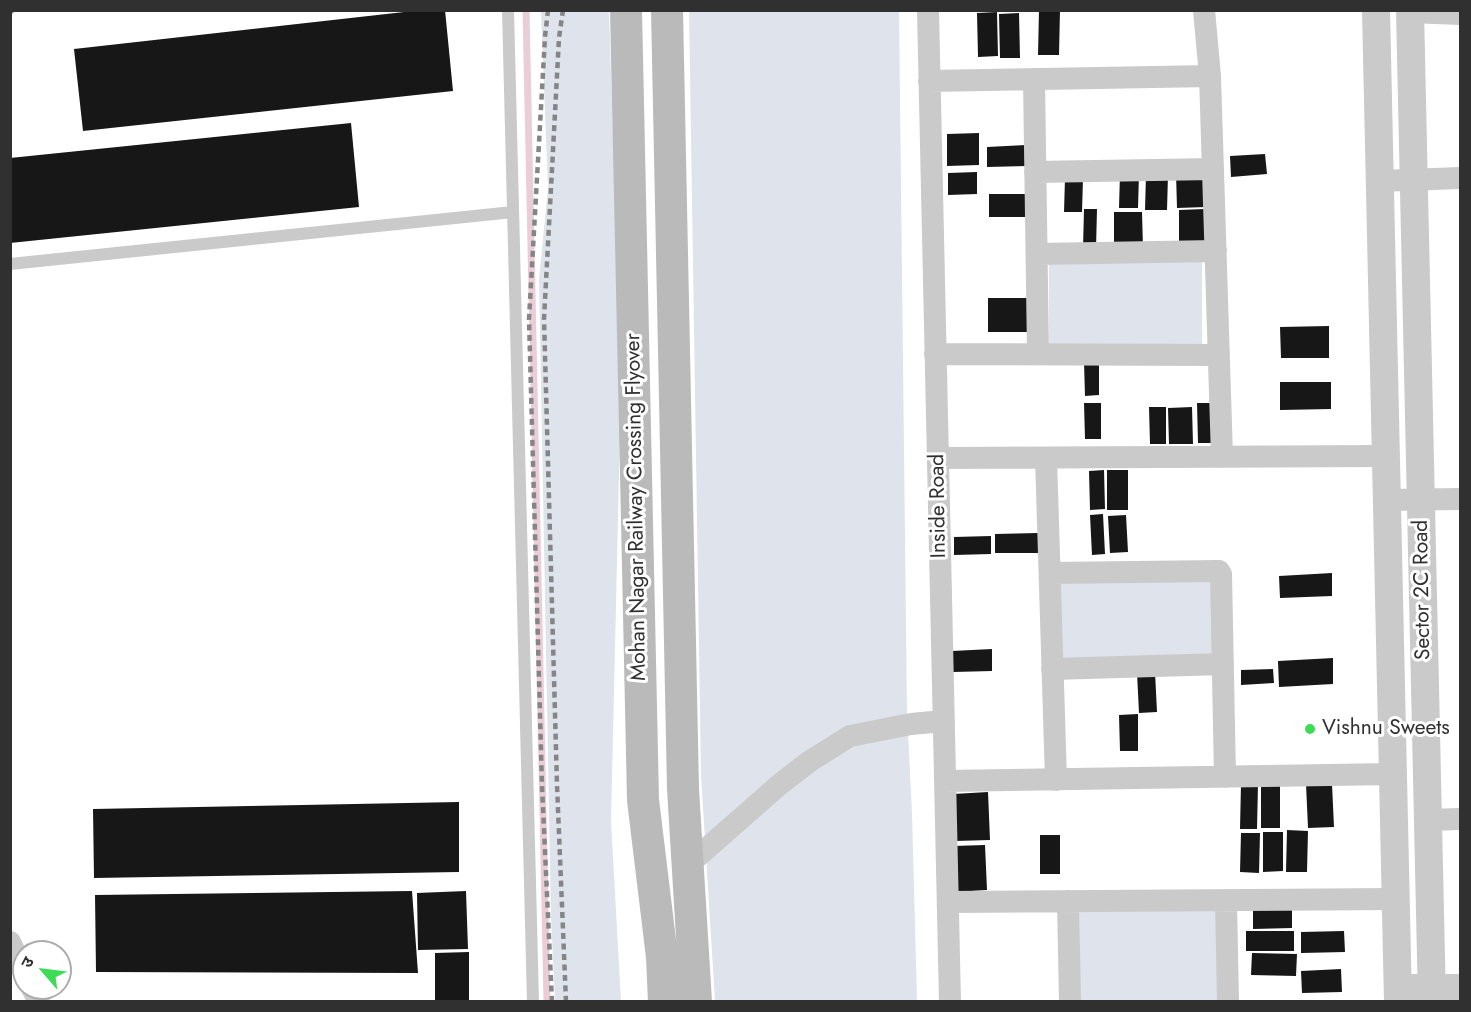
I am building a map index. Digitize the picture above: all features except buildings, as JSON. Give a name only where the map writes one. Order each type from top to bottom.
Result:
[{"type":"main road","name":"Mohan Nagar Railway Crossing Flyover","points":[[626,10],[643,800],[662,957],[664,1002]]},
{"type":"main road","name":"Mohan Nagar Railway Crossing Flyover","points":[[667,10],[683,789],[696,1002]]},
{"type":"street","name":"Inside Road","points":[[928,10],[950,1002]]},
{"type":"street","points":[[1204,10],[1210,76],[1222,457]]},
{"type":"street","name":"Sector 2C Road","points":[[1376,10],[1398,995]]},
{"type":"street","points":[[1410,11],[1461,15]]},
{"type":"street","name":"Sector 2C Road","points":[[1410,11],[1432,995]]},
{"type":"street","points":[[929,81],[1210,76]]},
{"type":"street","points":[[1034,79],[1038,354]]},
{"type":"street","points":[[1035,172],[1213,170]]},
{"type":"street","points":[[1380,181],[1461,178]]},
{"type":"street","points":[[1037,254],[1216,250]]},
{"type":"street","points":[[1384,335],[1417,335]]},
{"type":"street","points":[[935,354],[1219,355]]},
{"type":"street","points":[[938,458],[1386,456]]},
{"type":"street","points":[[1046,458],[1056,780]]},
{"type":"street","points":[[1387,500],[1461,499]]},
{"type":"street","points":[[1050,573],[1219,571],[1221,574],[1225,777]]},
{"type":"street","points":[[1052,669],[1223,664]]},
{"type":"street","points":[[1391,670],[1425,670]]},
{"type":"street","points":[[688,865],[778,785],[810,760],[849,736],[911,724],[944,721]]},
{"type":"street","points":[[945,781],[1393,774]]},
{"type":"street","points":[[1428,819],[1461,819]]},
{"type":"street","points":[[948,902],[1396,899]]},
{"type":"street","points":[[1226,900],[1228,1002]]},
{"type":"street","points":[[1068,901],[1070,1002]]},
{"type":"street","points":[[1398,995],[1432,995],[1461,988]]},
{"type":"lane","points":[[508,10],[533,1002]]},
{"type":"lane","points":[[10,264],[513,212]]},
{"type":"shaded area","points":[[541,11],[609,11],[621,386],[611,821],[621,1001],[555,1001],[551,918],[539,279],[548,188]]},
{"type":"shaded area","points":[[689,11],[899,11],[907,712],[917,1001],[715,1001],[701,775]]},
{"type":"shaded area","points":[[1202,260],[1202,344],[1049,345],[1049,261]]},
{"type":"shaded area","points":[[1214,578],[1215,658],[1060,660],[1059,580]]},
{"type":"shaded area","points":[[1218,909],[1219,1001],[1080,1001],[1079,911]]},
{"type":"waterway","points":[[526,10],[547,1002]]},
{"type":"railway","points":[[10,13],[13,10]]},
{"type":"railway","points":[[548,10],[529,319],[542,786],[552,1002]]},
{"type":"railway","points":[[563,10],[559,38],[544,319],[557,785],[566,1002]]},
{"type":"place","name":"Vishnu Sweets","points":[[1310,729]]}]
